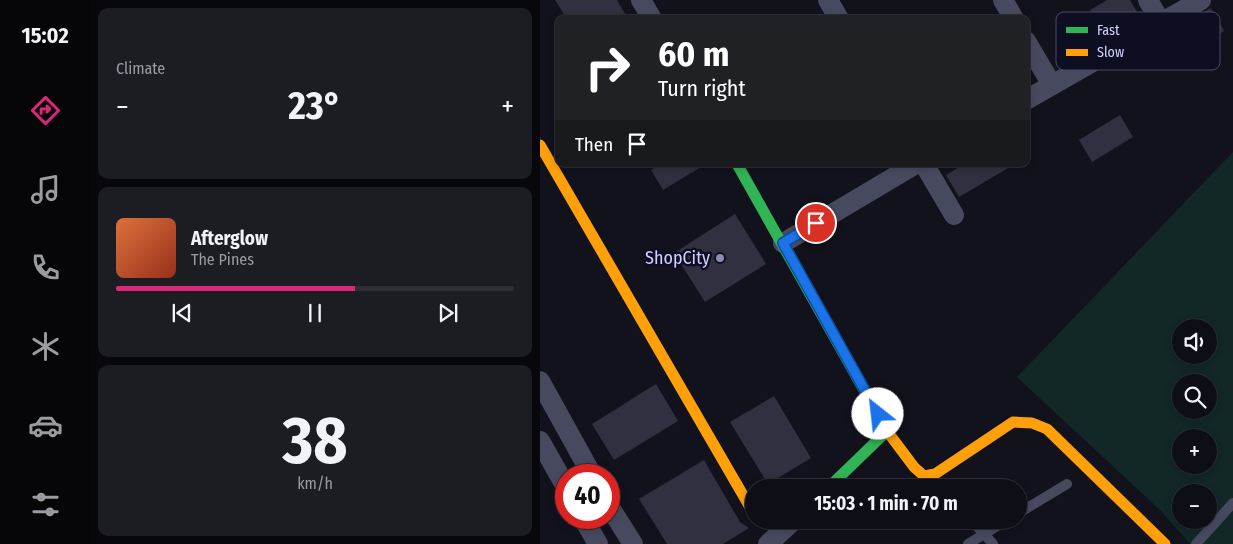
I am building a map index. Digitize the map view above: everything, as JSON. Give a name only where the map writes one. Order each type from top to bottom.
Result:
[{"type":"street","points":[[641,0],[650,15]]},
{"type":"street","points":[[828,0],[837,15]]},
{"type":"street","points":[[1003,0],[1012,15]]},
{"type":"street","points":[[1148,0],[1155,12]]},
{"type":"street","points":[[1181,12],[1202,0]]},
{"type":"street","points":[[1030,48],[1052,85]]},
{"type":"street","points":[[1030,98],[1079,70]]},
{"type":"street","points":[[540,145],[745,498]]},
{"type":"street","points":[[739,167],[887,431],[914,467],[924,476],[935,474],[1013,422],[1032,423],[1048,429],[1165,544]]},
{"type":"street","points":[[783,243],[911,167]]},
{"type":"street","points":[[926,167],[954,215]]},
{"type":"street","points":[[540,381],[586,464]]},
{"type":"street","points":[[837,479],[887,431]]},
{"type":"street","points":[[540,441],[555,468]]},
{"type":"street","points":[[620,523],[633,544]]},
{"type":"street","points":[[589,529],[598,544]]},
{"type":"street","points":[[762,529],[769,543],[784,529]]},
{"type":"lane","points":[[924,476],[927,479]]},
{"type":"lane","points":[[1027,508],[1067,484]]},
{"type":"lane","points":[[1196,544],[1233,503]]},
{"type":"lane","points":[[981,529],[993,544]]},
{"type":"lane","points":[[968,544],[992,529]]},
{"type":"green space","points":[[1233,152],[1233,544],[1190,544],[1177,529],[1217,529],[1217,484],[1172,484],[1172,524],[1161,511],[1017,377]]},
{"type":"building","points":[[555,0],[617,0],[626,15],[564,15]]},
{"type":"building","points":[[1107,0],[1130,0],[1137,12],[1091,12],[1090,10]]},
{"type":"building","points":[[1211,8],[1213,12],[1204,12]]},
{"type":"building","points":[[1220,24],[1224,31],[1220,33]]},
{"type":"building","points":[[1120,115],[1133,137],[1092,162],[1079,140]]},
{"type":"building","points":[[656,167],[701,167],[663,190],[651,170]]},
{"type":"building","points":[[959,167],[1010,167],[959,197],[946,175]]},
{"type":"building","name":"ShopCity","points":[[735,214],[766,264],[705,302],[674,253]]},
{"type":"building","points":[[656,384],[678,421],[614,460],[592,424]]},
{"type":"building","points":[[774,396],[811,458],[776,479],[765,479],[730,422]]},
{"type":"building","points":[[704,460],[740,522],[745,525],[745,529],[747,529],[723,544],[667,544],[639,499]]},
{"type":"traffic: fast","points":[[739,167],[887,431],[837,479]]},
{"type":"traffic: slow","points":[[540,145],[745,498]]},
{"type":"traffic: slow","points":[[887,431],[914,467],[924,476],[935,474],[1013,422],[1032,423],[1047,429],[1165,544]]},
{"type":"place","name":"ShopCity","points":[[720,258]]},
{"type":"route","points":[[816,223],[783,243],[878,414]]}]
